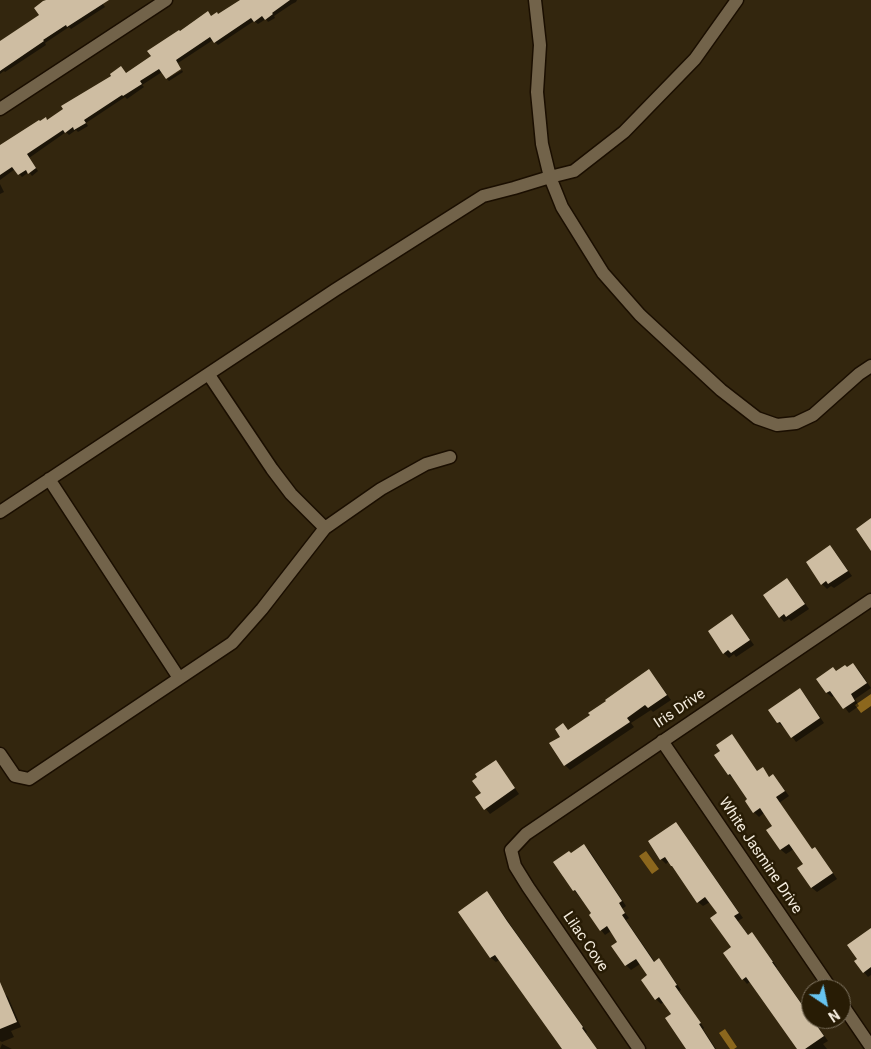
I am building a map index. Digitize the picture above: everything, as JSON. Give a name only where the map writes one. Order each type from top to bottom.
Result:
[{"type":"street","points":[[0,108],[166,0]]},
{"type":"street","points":[[535,0],[540,45],[537,92],[542,144],[550,177],[562,207],[603,273],[640,315],[721,390],[757,418],[777,425],[796,423],[814,415],[859,374],[871,366]]},
{"type":"street","points":[[0,512],[335,290],[483,196],[574,171],[624,132],[695,59],[737,0]]},
{"type":"street","points":[[209,375],[272,469],[291,494],[324,528]]},
{"type":"street","points":[[0,754],[15,776],[28,779],[232,643],[262,608],[324,528],[381,489],[426,464],[450,457]]},
{"type":"street","points":[[49,479],[179,678]]},
{"type":"street","name":"Iris Drive","points":[[510,850],[526,834],[871,600]]},
{"type":"street","name":"White Jasmine Drive","points":[[662,741],[824,979]]},
{"type":"street","name":"Lilac Cove","points":[[510,850],[515,866],[528,887],[639,1049]]},
{"type":"street","points":[[851,1018],[871,1047]]},
{"type":"shaded area","points":[[871,694],[871,706],[861,713],[855,705]]},
{"type":"shaded area","points":[[646,851],[659,869],[652,874],[639,856]]},
{"type":"shaded area","points":[[725,1029],[737,1047],[734,1049],[730,1049],[719,1033]]},
{"type":"building","points":[[46,0],[109,0],[67,27],[66,25],[0,71],[0,41],[39,15],[34,8]]},
{"type":"building","points":[[240,0],[290,0],[265,20],[262,16],[254,22],[251,18],[214,43],[210,37],[176,60],[181,69],[166,79],[159,69],[140,81],[142,84],[84,120],[86,123],[74,130],[73,127],[65,133],[63,130],[27,154],[36,168],[28,174],[26,170],[18,175],[12,167],[0,175],[0,145],[39,120],[46,117],[47,120],[63,109],[61,106],[111,76],[110,74],[121,66],[126,73],[151,56],[147,51],[208,11],[211,16],[217,12],[218,14]]},
{"type":"building","points":[[871,518],[871,551],[856,529]]},
{"type":"building","points":[[830,545],[848,571],[828,584],[826,581],[821,585],[806,562]]},
{"type":"building","points":[[787,578],[805,604],[786,617],[784,614],[779,618],[763,595]]},
{"type":"building","points":[[732,614],[750,640],[731,653],[728,650],[723,654],[708,631]]},
{"type":"building","points":[[853,663],[867,683],[851,694],[855,701],[843,709],[830,691],[826,693],[816,679],[833,667],[836,671],[845,665],[847,667]]},
{"type":"building","points":[[649,669],[667,695],[648,708],[645,705],[627,718],[630,722],[564,766],[549,743],[560,737],[555,729],[563,723],[568,730],[590,715],[588,713],[605,700]]},
{"type":"building","points":[[800,688],[820,718],[791,738],[780,722],[777,723],[768,710]]},
{"type":"building","points":[[732,734],[757,771],[763,767],[769,777],[773,774],[785,791],[776,797],[812,849],[815,847],[833,873],[811,888],[797,868],[803,864],[789,844],[780,850],[766,830],[772,826],[760,808],[753,813],[745,801],[747,799],[714,755],[720,751],[716,745]]},
{"type":"building","points":[[496,760],[515,788],[484,810],[475,797],[481,793],[472,781],[477,777],[475,774]]},
{"type":"building","points":[[676,822],[739,913],[734,916],[748,935],[752,932],[801,1003],[801,1029],[819,1029],[824,1036],[805,1049],[797,1049],[746,977],[742,980],[723,953],[731,947],[710,918],[717,913],[705,897],[697,903],[665,857],[660,860],[648,841]]},
{"type":"building","points":[[584,844],[622,901],[619,903],[625,913],[622,915],[654,962],[659,958],[677,985],[675,986],[701,1023],[699,1024],[715,1049],[686,1049],[665,1018],[671,1014],[659,997],[655,1000],[641,980],[647,975],[636,959],[625,966],[611,946],[617,942],[607,926],[600,931],[589,915],[591,913],[553,862]]},
{"type":"building","points":[[487,891],[597,1049],[562,1049],[495,955],[490,958],[458,912]]},
{"type":"building","points":[[871,928],[871,967],[863,973],[854,961],[857,959],[847,945]]},
{"type":"building","points":[[0,982],[17,1022],[0,1029]]}]
